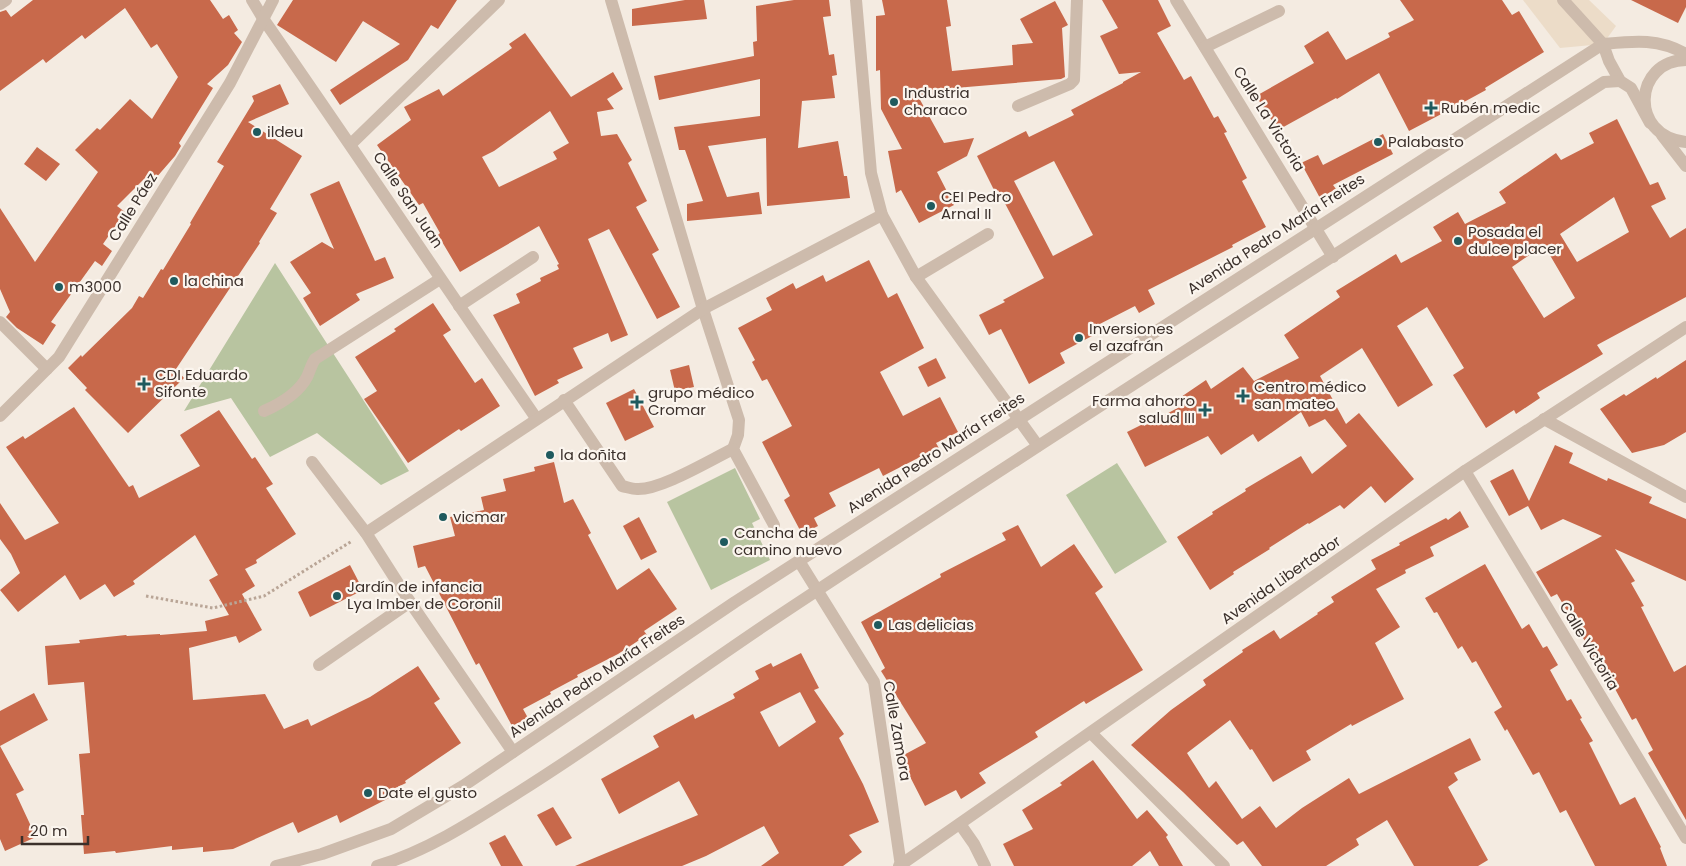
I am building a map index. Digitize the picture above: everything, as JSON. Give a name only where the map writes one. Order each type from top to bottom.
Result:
[{"type":"street","points":[[0,4],[6,0]]},
{"type":"street","name":"Calle San Juan","points":[[252,0],[536,418]]},
{"type":"street","name":"Calle Páez","points":[[0,416],[59,357],[230,83],[273,0]]},
{"type":"street","points":[[351,144],[499,0]]},
{"type":"street","points":[[564,400],[622,486],[636,489],[650,488],[666,482],[733,449],[738,435],[739,420],[703,309],[612,0]]},
{"type":"street","points":[[856,0],[871,173],[882,215],[916,278],[1038,446]]},
{"type":"street","points":[[1018,106],[1070,84],[1074,80],[1077,0]]},
{"type":"street","name":"Calle La Victoria","points":[[1176,0],[1333,256]]},
{"type":"street","points":[[1563,0],[1603,44],[1609,61],[1620,81],[1631,88],[1650,123],[1686,166]]},
{"type":"street","points":[[1205,48],[1279,11]]},
{"type":"street","points":[[1603,44],[1639,40],[1674,47],[1686,54]]},
{"type":"street","name":"Avenida Pedro María Freites","points":[[276,866],[322,854],[391,829],[463,786],[735,602],[1603,44]]},
{"type":"street","points":[[1650,123],[1645,111],[1644,97],[1648,84],[1655,73],[1666,64],[1686,60]]},
{"type":"street","points":[[377,866],[393,861],[479,818],[554,770],[818,590],[1038,446],[1604,82],[1620,81]]},
{"type":"street","points":[[1660,133],[1672,140],[1686,142]]},
{"type":"street","points":[[366,533],[536,418],[703,309],[882,215]]},
{"type":"street","points":[[916,278],[988,234]]},
{"type":"street","points":[[459,306],[533,257]]},
{"type":"street","points":[[264,411],[280,405],[297,390],[307,377],[315,359],[440,279]]},
{"type":"street","points":[[0,322],[47,369]]},
{"type":"street","name":"Avenida Libertador","points":[[901,866],[1465,471],[1686,327]]},
{"type":"street","points":[[1544,419],[1686,497]]},
{"type":"street","points":[[733,449],[774,525]]},
{"type":"street","points":[[312,462],[366,533],[410,602],[513,752]]},
{"type":"street","name":"Calle Victoria","points":[[1465,471],[1686,838]]},
{"type":"street","name":"Calle Zamora","points":[[799,561],[874,682],[901,866]]},
{"type":"street","points":[[320,666],[410,602]]},
{"type":"street","points":[[1091,733],[1224,866]]},
{"type":"street","points":[[960,824],[974,844],[985,866]]},
{"type":"path","points":[[146,596],[212,608],[264,596],[366,533]]},
{"type":"green space","points":[[275,263],[409,471],[381,485],[317,433],[270,457],[231,398],[184,411]]},
{"type":"green space","points":[[1117,463],[1167,542],[1115,574],[1066,495]]},
{"type":"green space","name":"Cancha de camino nuevo","points":[[735,468],[760,519],[752,523],[770,560],[711,590],[667,502]]},
{"type":"shaded area","points":[[1523,0],[1589,0],[1616,26],[1603,44],[1560,48]]},
{"type":"building","points":[[33,0],[210,0],[223,19],[229,15],[238,30],[234,33],[242,42],[228,65],[207,84],[213,88],[179,143],[181,146],[175,156],[155,179],[149,174],[117,206],[125,212],[103,244],[112,251],[102,266],[95,261],[51,322],[56,325],[43,345],[17,328],[6,317],[10,312],[0,289],[0,208],[35,262],[98,172],[75,150],[97,128],[100,130],[130,99],[152,119],[178,77],[157,44],[151,48],[125,8],[85,39],[82,35],[46,63],[43,59],[0,91],[0,12],[6,10],[11,17]]},
{"type":"building","points":[[293,0],[457,0],[438,29],[431,25],[408,60],[340,105],[330,90],[400,44],[363,21],[336,62],[277,25]]},
{"type":"building","points":[[685,0],[704,0],[707,19],[632,26],[632,9]]},
{"type":"building","points":[[794,0],[829,0],[831,16],[823,17],[829,55],[834,54],[837,75],[832,76],[835,98],[802,101],[798,148],[838,141],[844,176],[847,176],[850,198],[767,206],[766,138],[708,146],[727,197],[759,192],[762,214],[687,221],[687,204],[703,201],[685,150],[679,150],[674,127],[760,116],[760,79],[659,100],[654,76],[754,56],[753,42],[757,41],[756,6]]},
{"type":"building","points":[[882,0],[947,0],[951,26],[946,27],[952,71],[1013,65],[1012,45],[1033,43],[1020,19],[1055,1],[1068,25],[1062,28],[1065,77],[1061,79],[955,88],[956,94],[919,98],[944,143],[974,138],[967,156],[937,172],[954,205],[919,223],[901,190],[896,193],[888,151],[902,149],[881,109],[880,70],[876,71],[876,16],[885,15]]},
{"type":"building","points":[[1102,0],[1158,0],[1171,26],[1157,33],[1184,80],[1191,76],[1214,118],[1218,116],[1227,132],[1224,133],[1247,178],[1242,181],[1266,227],[1232,245],[1233,247],[1148,290],[1155,304],[1139,313],[1135,306],[1088,330],[1092,336],[1060,353],[1065,363],[1029,384],[1001,329],[989,335],[979,315],[1005,302],[1003,300],[1044,278],[998,190],[995,192],[977,156],[1026,131],[1029,137],[1074,115],[1071,110],[1141,72],[1119,74],[1100,36],[1118,28]],"holes":[[[1054,161],[1093,235],[1053,256],[1014,181]]]},
{"type":"building","points":[[1400,0],[1502,0],[1512,15],[1519,11],[1544,52],[1464,102],[1467,106],[1451,114],[1449,110],[1409,131],[1379,73],[1337,99],[1278,130],[1256,96],[1314,63],[1304,46],[1328,31],[1346,60],[1390,37],[1388,33],[1414,20]]},
{"type":"building","points":[[1631,0],[1686,0],[1686,7],[1678,23]]},
{"type":"building","points":[[525,33],[571,97],[613,72],[623,89],[607,99],[614,109],[597,112],[601,136],[617,134],[632,160],[628,163],[647,201],[636,207],[659,250],[652,254],[680,307],[657,319],[609,229],[588,239],[628,335],[611,342],[608,333],[573,348],[583,368],[557,380],[559,383],[535,396],[493,315],[520,303],[516,294],[541,281],[540,278],[559,269],[557,265],[559,264],[539,226],[460,272],[438,235],[440,233],[423,203],[419,205],[377,145],[411,120],[404,107],[439,89],[443,96],[512,48],[509,44]],"holes":[[[550,111],[569,143],[553,152],[557,159],[499,187],[482,157],[494,151]]]},
{"type":"building","points":[[280,84],[289,104],[248,122],[302,156],[270,209],[277,213],[260,243],[176,369],[184,378],[128,433],[85,390],[87,388],[68,368],[81,355],[82,357],[132,308],[139,296],[143,298],[161,269],[163,270],[224,166],[217,162],[254,101],[252,96]]},
{"type":"building","points":[[1617,119],[1650,185],[1658,182],[1666,199],[1651,206],[1670,238],[1686,228],[1686,297],[1597,345],[1603,354],[1537,393],[1540,398],[1516,414],[1514,410],[1486,428],[1453,375],[1464,368],[1427,307],[1397,326],[1433,385],[1398,407],[1362,348],[1320,376],[1346,424],[1359,413],[1414,479],[1385,503],[1371,486],[1344,509],[1340,505],[1308,523],[1233,572],[1234,574],[1210,590],[1177,537],[1246,491],[1245,489],[1301,456],[1312,474],[1347,446],[1325,419],[1309,427],[1301,412],[1258,442],[1253,434],[1221,455],[1208,436],[1145,467],[1127,432],[1143,424],[1144,426],[1185,404],[1181,397],[1206,380],[1211,389],[1243,367],[1254,381],[1299,358],[1284,335],[1340,297],[1336,291],[1396,254],[1401,263],[1442,241],[1433,227],[1458,212],[1465,224],[1506,203],[1499,192],[1556,153],[1561,160],[1594,143],[1589,133]],"holes":[[[1614,197],[1629,232],[1577,262],[1560,234]],[[1544,245],[1575,298],[1544,318],[1512,267]]]},
{"type":"building","points":[[1383,134],[1393,154],[1333,185],[1336,189],[1320,198],[1301,163],[1318,155],[1323,165]]},
{"type":"building","points":[[37,147],[60,164],[46,181],[24,164]]},
{"type":"building","points":[[339,181],[375,261],[385,257],[394,278],[356,294],[360,300],[320,326],[303,298],[311,293],[290,262],[322,242],[334,249],[310,194]]},
{"type":"building","points":[[869,260],[888,298],[897,293],[924,348],[880,372],[903,416],[940,397],[958,432],[936,443],[940,450],[923,458],[922,456],[883,476],[879,468],[829,493],[836,506],[814,518],[818,526],[802,534],[784,500],[790,496],[762,442],[792,426],[767,379],[762,381],[752,362],[755,360],[738,328],[772,310],[766,298],[793,283],[796,289],[823,275],[826,282]]},
{"type":"building","points":[[433,303],[451,330],[443,335],[475,383],[482,378],[500,406],[461,431],[459,429],[408,463],[364,399],[377,391],[355,357],[396,331],[394,329]]},
{"type":"building","points":[[936,358],[946,378],[928,387],[918,367]]},
{"type":"building","points":[[1686,360],[1686,432],[1664,445],[1632,453],[1600,409],[1624,394],[1626,396],[1656,377],[1657,379]]},
{"type":"building","points":[[689,365],[694,387],[675,391],[670,370]]},
{"type":"building","points":[[634,389],[654,427],[625,441],[606,403]]},
{"type":"building","points":[[74,407],[129,487],[133,485],[139,498],[200,466],[180,435],[219,410],[252,459],[255,457],[273,484],[266,488],[296,534],[256,560],[257,563],[245,569],[255,586],[242,594],[262,630],[239,643],[236,636],[189,648],[193,700],[265,694],[284,729],[308,719],[311,726],[370,697],[418,666],[440,699],[434,703],[461,743],[405,781],[406,783],[387,792],[389,798],[340,823],[337,815],[298,833],[293,822],[233,849],[203,852],[203,847],[172,850],[172,846],[116,853],[115,851],[84,854],[81,815],[84,815],[79,754],[90,753],[84,682],[48,685],[45,646],[80,643],[79,640],[126,635],[160,635],[207,631],[205,621],[229,615],[209,580],[218,575],[195,535],[133,581],[135,584],[114,597],[105,584],[80,600],[65,575],[18,612],[0,590],[20,573],[11,554],[0,539],[0,503],[25,540],[59,523],[6,447],[23,436],[25,439]]},
{"type":"building","points":[[1555,445],[1573,453],[1569,463],[1607,481],[1608,478],[1652,497],[1649,503],[1686,519],[1686,581],[1615,549],[1635,581],[1631,583],[1644,606],[1641,607],[1674,672],[1686,665],[1686,820],[1648,753],[1653,750],[1636,718],[1632,720],[1614,687],[1609,689],[1586,643],[1557,594],[1551,597],[1536,572],[1602,536],[1563,519],[1541,530],[1528,506],[1509,516],[1490,481],[1513,469],[1529,501]]},
{"type":"building","points":[[554,462],[564,503],[573,499],[591,533],[588,535],[617,590],[649,568],[677,609],[644,631],[647,635],[618,654],[577,675],[578,677],[550,692],[551,694],[523,709],[528,718],[512,726],[479,663],[476,665],[425,566],[418,568],[413,546],[455,536],[450,517],[484,510],[481,497],[506,491],[503,479],[535,471],[534,467]]},
{"type":"building","points":[[1460,511],[1469,527],[1430,547],[1434,556],[1405,570],[1406,573],[1376,589],[1400,627],[1375,643],[1404,699],[1352,726],[1351,724],[1306,751],[1311,760],[1273,782],[1252,749],[1250,750],[1230,720],[1187,753],[1209,788],[1216,781],[1242,819],[1260,806],[1276,828],[1302,808],[1349,778],[1359,794],[1470,738],[1481,760],[1454,773],[1458,780],[1448,787],[1488,860],[1478,866],[1414,866],[1387,820],[1356,839],[1359,845],[1326,866],[1262,866],[1243,841],[1237,845],[1131,745],[1171,710],[1206,685],[1203,680],[1243,652],[1242,650],[1274,630],[1280,639],[1334,602],[1331,597],[1376,569],[1371,560],[1446,518],[1448,520]]},
{"type":"building","points":[[639,517],[657,552],[641,560],[623,526]]},
{"type":"building","points":[[1018,525],[1041,567],[1074,544],[1103,587],[1095,593],[1143,670],[1086,704],[1084,701],[1035,732],[1038,737],[979,773],[986,783],[961,799],[956,790],[925,806],[900,757],[926,743],[881,671],[885,668],[861,622],[941,577],[940,574],[1006,540],[1002,533]]},
{"type":"building","points":[[1485,564],[1522,629],[1529,624],[1543,648],[1547,646],[1558,665],[1550,670],[1567,701],[1571,699],[1582,718],[1580,719],[1593,741],[1589,743],[1620,805],[1635,797],[1661,847],[1667,866],[1595,866],[1566,810],[1560,813],[1539,772],[1533,775],[1507,729],[1505,731],[1494,712],[1502,707],[1476,661],[1472,663],[1462,646],[1458,649],[1437,612],[1434,613],[1425,598]]},
{"type":"building","points":[[350,565],[363,590],[310,617],[298,592]]},
{"type":"building","points":[[801,653],[819,688],[814,690],[844,734],[839,738],[863,784],[879,822],[849,835],[862,852],[843,866],[761,866],[779,853],[764,826],[706,856],[682,866],[575,866],[698,815],[679,781],[619,814],[601,779],[659,747],[653,736],[693,714],[695,719],[735,698],[733,694],[759,679],[755,671],[771,663],[773,667]],"holes":[[[800,692],[816,722],[779,747],[760,712]]]},
{"type":"building","points":[[34,693],[48,720],[0,746],[0,711]]},
{"type":"building","points":[[0,746],[24,790],[16,794],[36,837],[5,851],[0,839]]},
{"type":"building","points":[[1093,760],[1137,819],[1147,810],[1168,835],[1166,837],[1183,866],[1159,866],[1150,851],[1132,866],[1014,866],[1003,844],[1033,829],[1022,810],[1062,785],[1060,783]]},
{"type":"building","points":[[553,807],[572,838],[556,846],[537,815]]},
{"type":"building","points":[[505,835],[523,866],[501,866],[489,843]]},
{"type":"place","name":"Industria characo","points":[[894,102]]},
{"type":"place","name":"Rubén medic","points":[[1431,108]]},
{"type":"place","name":"ildeu","points":[[257,132]]},
{"type":"place","name":"Palabasto","points":[[1378,142]]},
{"type":"place","name":"CEI Pedro Arnal II","points":[[931,206]]},
{"type":"place","name":"Posada el dulce placer","points":[[1458,241]]},
{"type":"place","name":"la china","points":[[174,281]]},
{"type":"place","name":"m3000","points":[[59,287]]},
{"type":"place","name":"Inversiones el azafrán","points":[[1079,338]]},
{"type":"place","name":"CDI Eduardo Sifonte","points":[[144,384]]},
{"type":"place","name":"Centro médico san mateo","points":[[1243,396]]},
{"type":"place","name":"grupo médico Cromar","points":[[637,402]]},
{"type":"place","name":"Farma ahorro salud III","points":[[1205,410]]},
{"type":"place","name":"la doñita","points":[[550,455]]},
{"type":"place","name":"vicmar","points":[[443,517]]},
{"type":"place","name":"Cancha de camino nuevo","points":[[724,542]]},
{"type":"place","name":"Jardín de infancia Lya Imber de Coronil","points":[[337,596]]},
{"type":"place","name":"Las delicias","points":[[878,625]]},
{"type":"place","name":"Date el gusto","points":[[368,793]]}]
